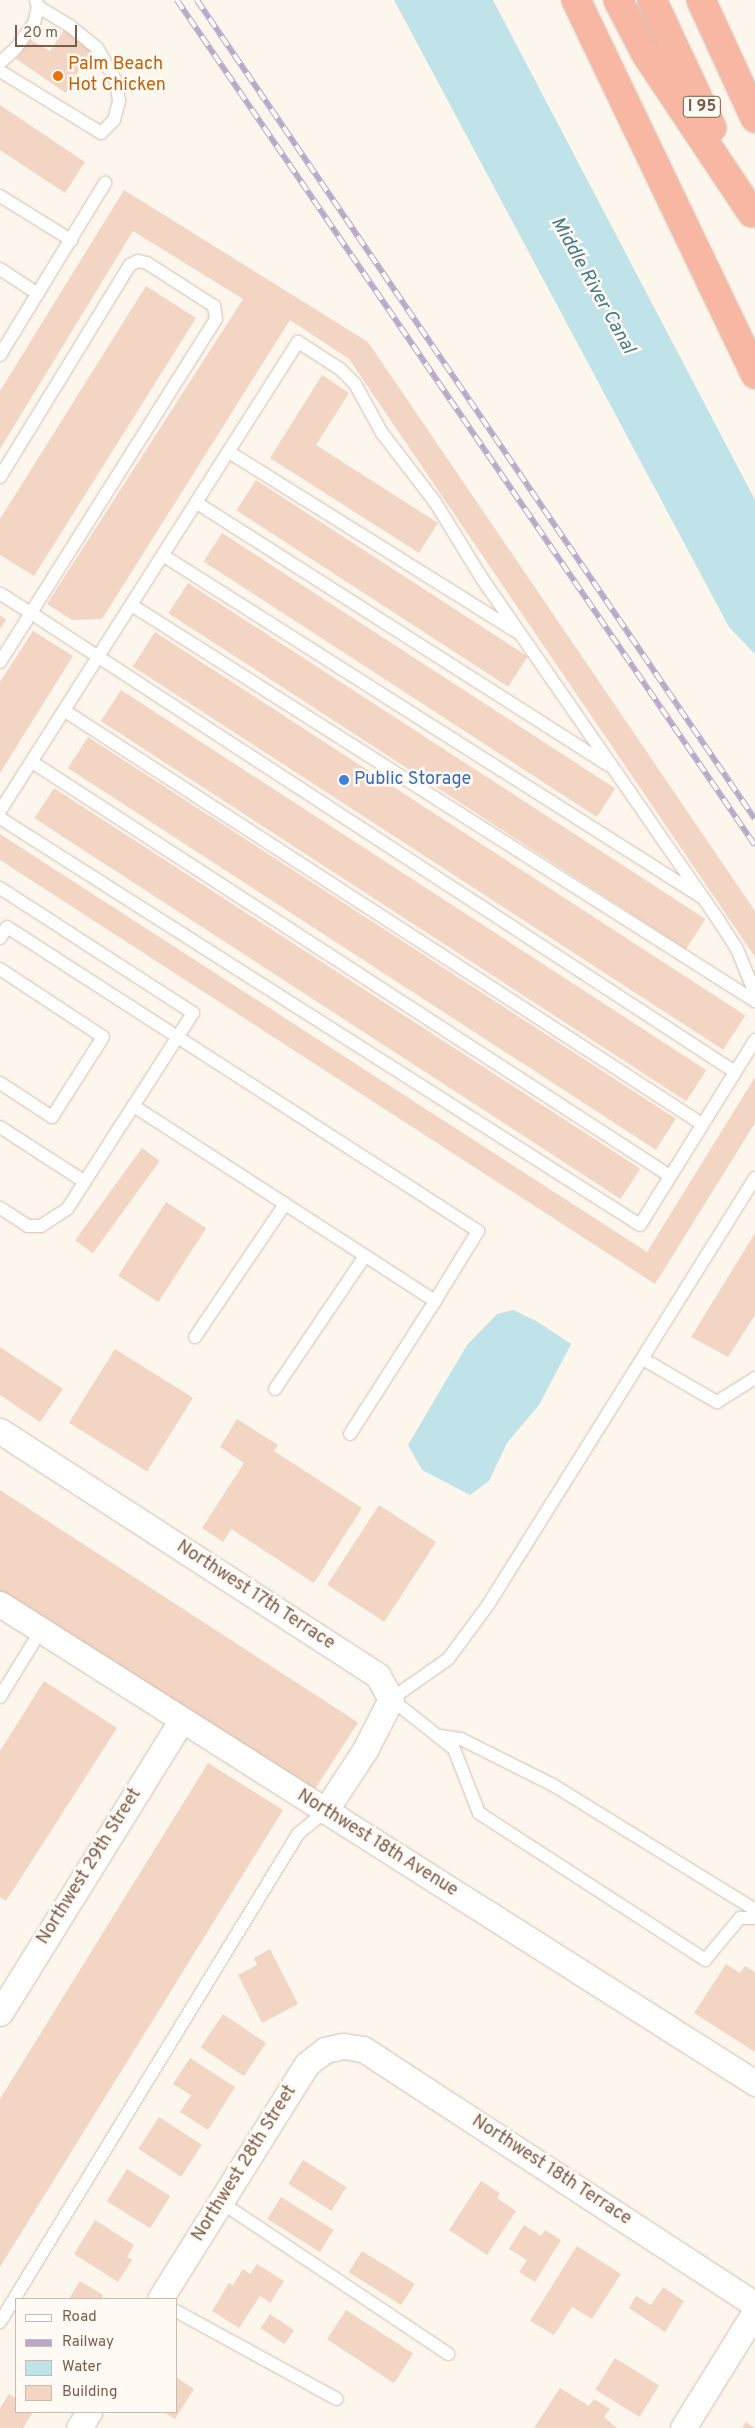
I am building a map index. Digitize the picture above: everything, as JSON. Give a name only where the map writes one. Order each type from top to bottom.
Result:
[{"type":"highway","points":[[576,0],[755,374]]},
{"type":"highway","points":[[618,0],[646,54],[754,217]]},
{"type":"highway","name":"I 95","points":[[652,0],[754,217]]},
{"type":"highway","points":[[701,0],[755,118]]},
{"type":"street","name":"Northwest 17th Terrace","points":[[0,1431],[378,1676],[391,1699]]},
{"type":"street","name":"Northwest 18th Avenue","points":[[0,1604],[181,1721],[755,2083]]},
{"type":"street","points":[[325,1811],[365,1750],[391,1699]]},
{"type":"street","name":"Northwest 29th Street","points":[[0,2013],[181,1721]]},
{"type":"street","name":"Northwest 28th Street","points":[[161,2298],[222,2203],[307,2064],[325,2050],[344,2046]]},
{"type":"street","name":"Northwest 18th Terrace","points":[[344,2046],[363,2049],[755,2305]]},
{"type":"street","points":[[683,2428],[755,2312]]},
{"type":"street","points":[[79,2428],[88,2413]]},
{"type":"lane","points":[[0,63],[16,48],[34,23],[37,3],[97,48],[116,81],[119,101],[114,120],[100,133],[0,71]]},
{"type":"lane","points":[[0,355],[105,183]]},
{"type":"lane","points":[[0,196],[71,240]]},
{"type":"lane","points":[[0,477],[130,265],[138,261],[147,263],[214,306],[216,319],[0,662]]},
{"type":"lane","points":[[0,269],[38,294]]},
{"type":"lane","points":[[0,811],[100,658],[298,342],[340,369],[355,384],[382,433],[434,502],[523,636],[737,949],[755,993]]},
{"type":"lane","points":[[229,452],[523,636]]},
{"type":"lane","points":[[197,503],[613,768]]},
{"type":"lane","points":[[164,556],[704,899]]},
{"type":"lane","points":[[0,594],[735,1072]]},
{"type":"lane","points":[[133,606],[755,1001]]},
{"type":"lane","points":[[66,711],[702,1124]]},
{"type":"lane","points":[[32,762],[670,1176]]},
{"type":"lane","points":[[0,818],[640,1225],[755,1040]]},
{"type":"lane","points":[[0,888],[193,1013],[67,1209],[41,1226],[28,1226],[0,1208]]},
{"type":"lane","points":[[0,938],[7,927],[478,1231],[350,1434]]},
{"type":"lane","points":[[0,969],[103,1038],[52,1117],[0,1083]]},
{"type":"lane","points":[[134,1106],[435,1301]]},
{"type":"lane","points":[[0,1126],[85,1182]]},
{"type":"lane","points":[[755,1178],[643,1359],[568,1473],[488,1605],[448,1659],[391,1699],[454,1749],[479,1813],[705,1960],[740,1918],[755,1918]]},
{"type":"lane","points":[[194,1338],[285,1204]]},
{"type":"lane","points":[[275,1389],[365,1256]]},
{"type":"lane","points":[[643,1359],[717,1402],[755,1378]]},
{"type":"lane","points":[[0,1697],[41,1630]]},
{"type":"lane","points":[[437,1735],[461,1739],[553,1785],[755,1910]]},
{"type":"lane","points":[[0,2322],[298,1834],[325,1811]]},
{"type":"lane","points":[[222,2203],[448,2354]]},
{"type":"lane","points":[[178,2312],[337,2399]]},
{"type":"water","name":"Middle River Canal","points":[[394,0],[493,0],[755,500],[755,654],[729,627]]},
{"type":"water","points":[[513,1310],[538,1322],[571,1344],[539,1405],[507,1443],[489,1481],[470,1495],[422,1470],[408,1445],[467,1345],[497,1314]]},
{"type":"building","name":"Palm Beach Hot Chicken","points":[[64,30],[91,49],[66,93],[16,59],[29,39],[50,51]]},
{"type":"building","points":[[0,105],[85,162],[65,193],[0,150]]},
{"type":"building","points":[[124,190],[368,342],[755,911],[755,957],[349,359],[290,320],[102,619],[72,620],[47,604],[243,299],[133,231],[0,449],[0,391]]},
{"type":"building","points":[[146,286],[196,318],[34,576],[0,555],[0,519]]},
{"type":"building","points":[[322,375],[349,393],[316,445],[438,523],[419,553],[270,458]]},
{"type":"building","points":[[256,480],[528,656],[508,687],[236,510]]},
{"type":"building","points":[[222,533],[615,788],[597,817],[203,562]]},
{"type":"building","points":[[188,583],[705,919],[686,949],[168,613]]},
{"type":"building","points":[[0,615],[6,620],[0,629]]},
{"type":"building","points":[[33,631],[73,656],[0,773],[0,682]]},
{"type":"building","points":[[155,632],[745,1015],[723,1050],[133,666]]},
{"type":"building","points":[[121,690],[706,1070],[686,1101],[101,721]]},
{"type":"building","points":[[88,737],[676,1119],[656,1150],[68,768]]},
{"type":"building","points":[[54,788],[640,1169],[621,1199],[34,818]]},
{"type":"building","points":[[0,834],[647,1252],[755,1077],[755,1123],[655,1284],[0,860]]},
{"type":"building","points":[[142,1148],[160,1161],[93,1253],[75,1240]]},
{"type":"building","points":[[166,1202],[206,1228],[158,1302],[118,1276]]},
{"type":"building","points":[[755,1233],[755,1315],[728,1357],[691,1337]]},
{"type":"building","points":[[0,1347],[63,1389],[40,1422],[0,1395]]},
{"type":"building","points":[[115,1349],[193,1398],[147,1472],[69,1423]]},
{"type":"building","points":[[237,1419],[278,1445],[274,1451],[362,1508],[314,1583],[231,1529],[223,1542],[202,1528],[244,1463],[220,1447]]},
{"type":"building","points":[[0,1490],[358,1723],[310,1797],[0,1596]]},
{"type":"building","points":[[379,1505],[436,1542],[384,1622],[327,1585]]},
{"type":"building","points":[[44,1681],[117,1728],[6,1901],[0,1897],[0,1751]]},
{"type":"building","points":[[208,1763],[283,1810],[0,2267],[0,2099]]},
{"type":"building","points":[[270,1949],[298,2004],[262,2023],[238,1975],[257,1965],[254,1958]]},
{"type":"building","points":[[726,1964],[740,1973],[745,1966],[755,1972],[755,2052],[694,2013]]},
{"type":"building","points":[[223,2014],[266,2043],[244,2076],[201,2047]]},
{"type":"building","points":[[190,2058],[235,2087],[208,2130],[180,2112],[191,2095],[173,2084]]},
{"type":"building","points":[[159,2117],[202,2145],[181,2177],[138,2149]]},
{"type":"building","points":[[303,2160],[346,2187],[331,2211],[288,2184]]},
{"type":"building","points":[[127,2169],[170,2196],[150,2228],[107,2201]]},
{"type":"building","points":[[481,2181],[500,2193],[497,2198],[516,2211],[487,2255],[449,2230]]},
{"type":"building","points":[[281,2197],[334,2230],[320,2252],[267,2219]]},
{"type":"building","points":[[95,2220],[134,2245],[127,2257],[132,2260],[118,2282],[74,2254]]},
{"type":"building","points":[[524,2225],[541,2236],[545,2230],[561,2240],[535,2282],[519,2272],[527,2260],[509,2249]]},
{"type":"building","points":[[577,2246],[621,2274],[592,2319],[572,2307],[554,2335],[530,2321]]},
{"type":"building","points":[[362,2251],[415,2284],[401,2305],[349,2272]]},
{"type":"building","points":[[257,2264],[284,2281],[270,2303],[260,2296],[239,2328],[212,2311],[229,2283],[233,2285],[243,2269],[250,2274]]},
{"type":"building","points":[[80,2281],[103,2295],[102,2298],[70,2298]]},
{"type":"building","points":[[663,2287],[684,2301],[665,2332],[629,2308],[636,2296],[651,2305]]},
{"type":"building","points":[[346,2310],[413,2354],[394,2383],[327,2339]]},
{"type":"building","points":[[270,2314],[294,2330],[285,2344],[260,2328]]},
{"type":"building","points":[[615,2358],[659,2386],[639,2417],[595,2389]]},
{"type":"building","points":[[178,2378],[194,2389],[175,2419],[166,2413],[178,2413]]},
{"type":"building","points":[[560,2388],[589,2406],[594,2399],[610,2409],[604,2417],[617,2428],[534,2428]]},
{"type":"building","points":[[9,2394],[15,2397],[15,2413],[32,2413],[23,2428],[0,2428],[0,2408]]},
{"type":"building","points":[[746,2422],[755,2428],[742,2428]]},
{"type":"railway","points":[[177,0],[755,845]]},
{"type":"railway","points":[[197,0],[755,819]]},
{"type":"place","name":"Palm Beach Hot Chicken","points":[[58,76]]},
{"type":"place","name":"Public Storage","points":[[344,780]]}]
